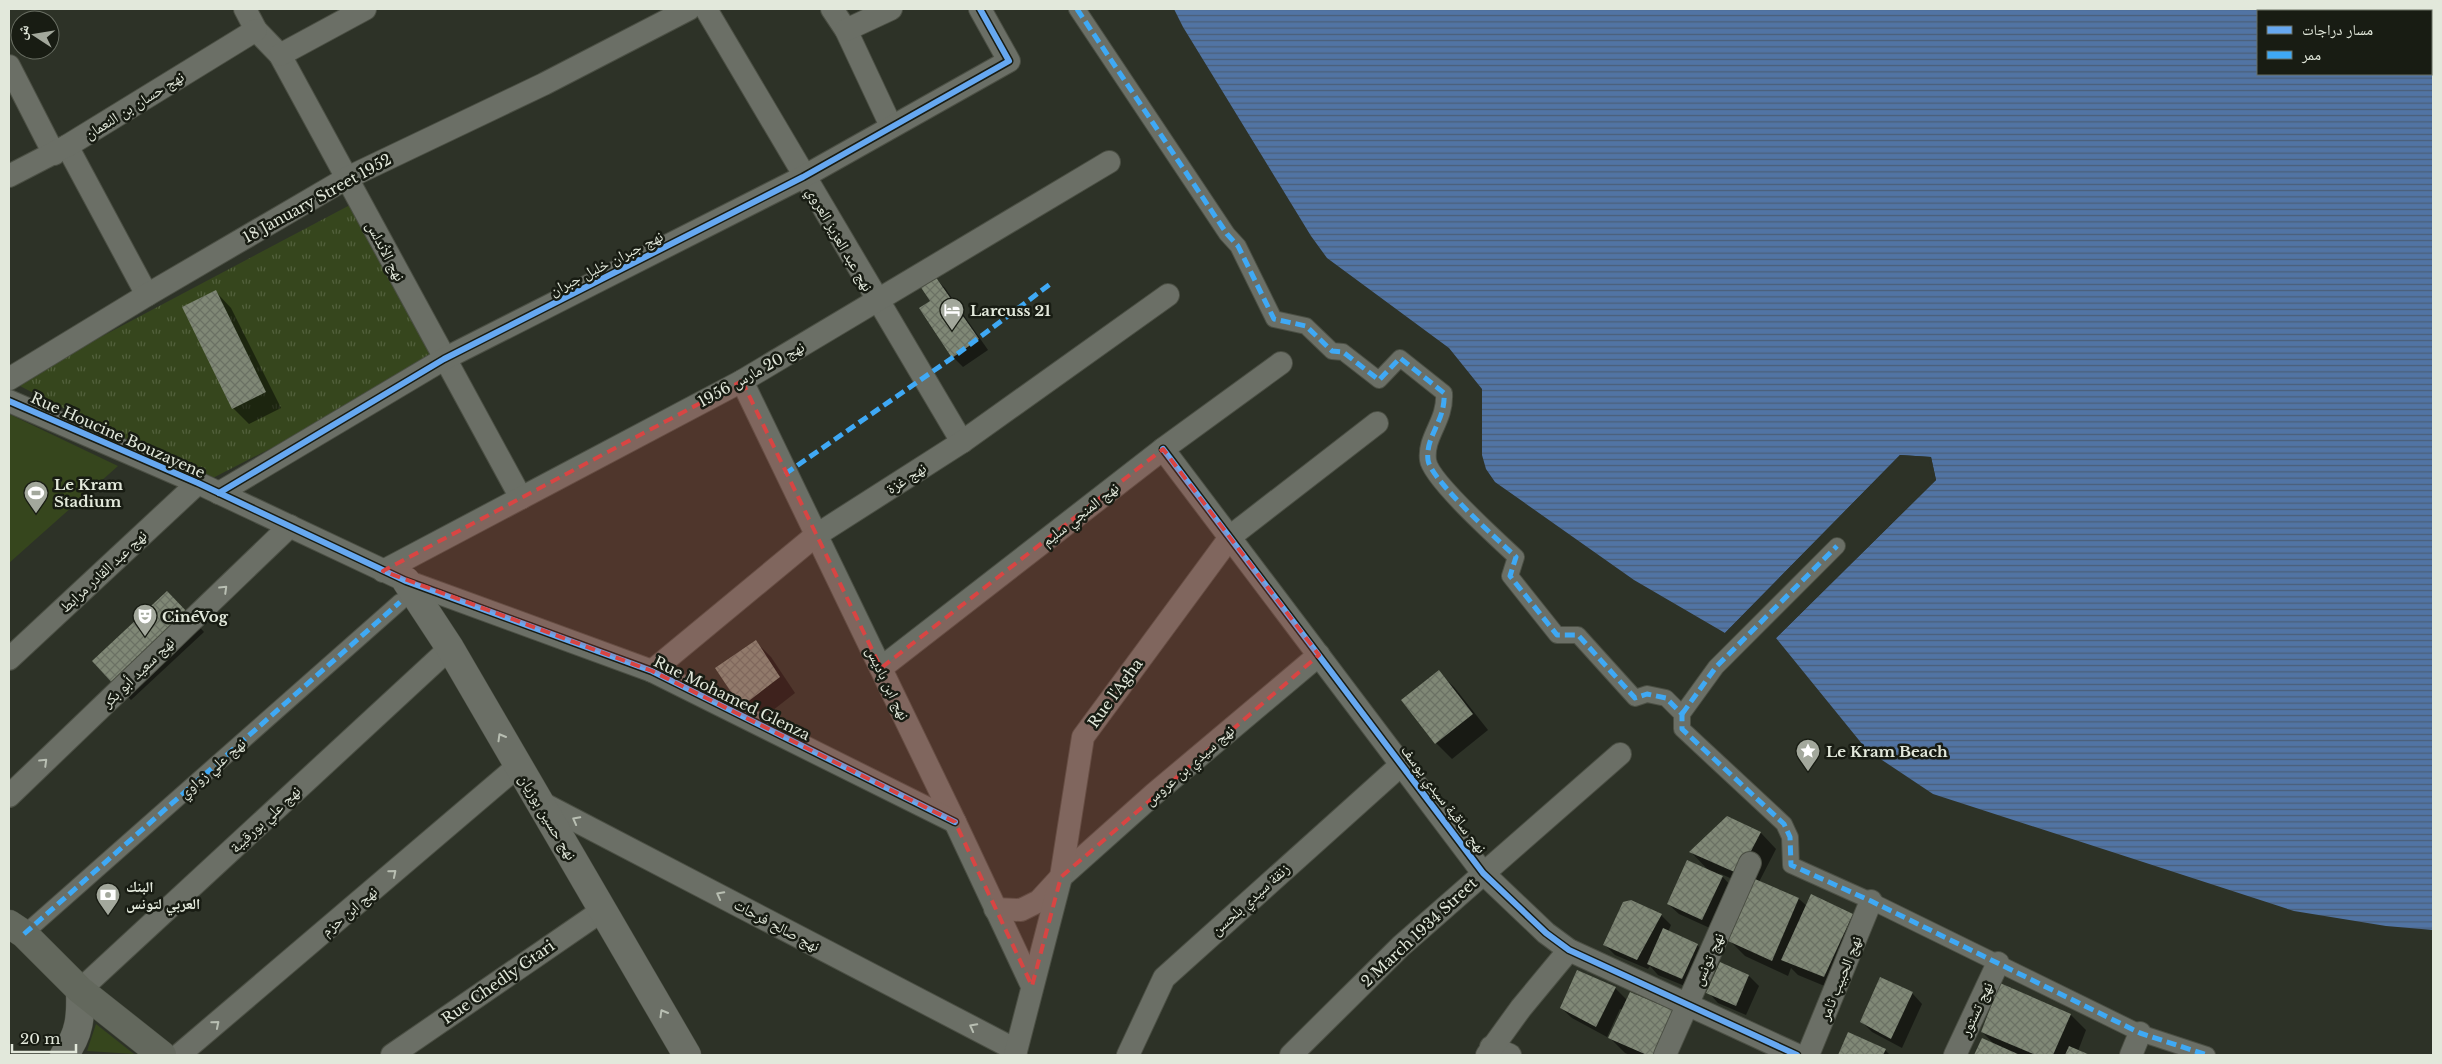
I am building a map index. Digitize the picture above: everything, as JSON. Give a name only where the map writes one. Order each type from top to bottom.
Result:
[{"type":"main road","points":[[16,929],[80,990],[162,1055]]},
{"type":"street","name":"نهج الأندلس","points":[[245,9],[256,30],[280,55],[520,498]]},
{"type":"street","points":[[280,55],[365,9]]},
{"type":"street","name":"18 January Street 1952","points":[[9,379],[147,295],[347,178],[544,84],[689,9]]},
{"type":"street","name":"نهج عبد العزيز العروي","points":[[706,9],[876,301],[962,442]]},
{"type":"street","points":[[832,9],[846,30],[891,126]]},
{"type":"street","points":[[846,30],[891,9]]},
{"type":"street","name":"نهج جبران خليل جبران","points":[[219,493],[444,359],[803,177],[1009,61],[980,9]]},
{"type":"street","points":[[1077,9],[1159,134],[1227,234],[1238,246],[1274,319],[1306,326],[1332,351],[1343,352],[1379,380],[1400,358],[1444,393],[1445,407],[1440,423],[1429,442],[1428,461],[1442,483],[1516,557],[1510,576],[1557,635],[1578,635],[1634,697],[1647,694],[1665,697],[1682,714]]},
{"type":"street","name":"نهج حسان بن النعمان","points":[[9,176],[61,150],[256,30]]},
{"type":"street","points":[[9,66],[147,295]]},
{"type":"street","name":"نهج 20 مارس 1956","points":[[396,585],[520,498],[742,381],[1109,162]]},
{"type":"street","name":"نهج غزة","points":[[652,671],[815,536],[962,442],[1168,294]]},
{"type":"street","name":"نهج المنجي سليم","points":[[881,668],[1163,449],[1282,363]]},
{"type":"street","name":"نهج ابن باديس","points":[[742,381],[815,536],[956,822],[994,909],[1032,986]]},
{"type":"street","name":"Rue Houcine Bouzayene","points":[[9,401],[198,483],[290,526],[396,585]]},
{"type":"street","name":"Rue l'Agha","points":[[1015,1052],[1061,877],[1083,737],[1231,536],[1376,423]]},
{"type":"street","name":"نهج ساقية سيدي يوسف","points":[[1163,449],[1231,536],[1483,873],[1546,933],[1569,950],[1687,1006],[1797,1055]]},
{"type":"street","name":"نهج عبد القادر مرابط","points":[[9,659],[198,483]]},
{"type":"street","name":"نهج سعيد أبو بكر","points":[[9,796],[290,526]]},
{"type":"street","points":[[1836,546],[1716,667],[1682,714],[1682,729],[1787,828],[1791,865],[1872,902],[2140,1033],[2207,1055]]},
{"type":"street","name":"نهج حسين بوزيان","points":[[396,585],[450,648],[687,1055]]},
{"type":"street","name":"Rue Mohamed Glenza","points":[[396,585],[652,671],[956,822]]},
{"type":"street","name":"نهج علي زواوي","points":[[16,929],[396,585]]},
{"type":"street","name":"نهج علي بورقيبة","points":[[80,990],[450,648]]},
{"type":"street","name":"نهج سيدي بن عروس","points":[[994,909],[1020,910],[1031,907],[1061,877],[1219,738],[1319,655]]},
{"type":"street","name":"2 March 1934 Street","points":[[1291,1055],[1401,946],[1620,754]]},
{"type":"street","name":"زنقة سيدي بلحسن","points":[[1128,1055],[1164,978],[1402,764]]},
{"type":"street","name":"نهج ابن حزم","points":[[179,1055],[518,766]]},
{"type":"street","name":"نهج صالح فرحات","points":[[538,801],[1015,1052]]},
{"type":"street","name":"نهج تونس","points":[[1665,1055],[1750,863]]},
{"type":"street","name":"نهج الحبيب ثامر","points":[[1808,1055],[1872,902]]},
{"type":"street","name":"Rue Chedly Gtari","points":[[392,1055],[604,910]]},
{"type":"street","points":[[1496,1052],[1569,950]]},
{"type":"street","name":"نهج تستور","points":[[1955,1055],[1998,963]]},
{"type":"street","points":[[64,1055],[74,1042],[79,1027],[80,990]]},
{"type":"street","points":[[2130,1055],[2140,1033]]},
{"type":"highlighted area","points":[[742,381],[881,668],[1163,449],[1319,655],[1061,877],[1032,986],[955,822],[652,671],[383,571]]},
{"type":"green space","points":[[350,205],[435,364],[207,481],[14,383]]},
{"type":"green space","name":"Le Kram Stadium","points":[[9,414],[118,466],[9,563]]},
{"type":"green space","points":[[96,1024],[134,1054],[87,1051]]},
{"type":"water","points":[[1174,9],[2433,9],[2433,930],[2386,926],[2294,911],[1933,794],[1867,750],[1776,638],[1936,480],[1931,457],[1900,455],[1725,633],[1634,580],[1495,482],[1486,469],[1482,455],[1482,389],[1449,348],[1327,258],[1311,236],[1183,27]]},
{"type":"pier","points":[[1900,455],[1931,457],[1936,480],[1774,640],[1774,636],[1933,479],[1929,460],[1901,457],[1727,635],[1723,635]]},
{"type":"building","name":"Larcuss 21","points":[[935,276],[979,339],[952,358],[919,308],[930,301],[920,286]]},
{"type":"building","points":[[216,290],[266,392],[232,409],[182,307]]},
{"type":"building","points":[[167,591],[190,615],[114,685],[92,661]]},
{"type":"building","points":[[756,640],[780,677],[741,707],[715,668]]},
{"type":"building","points":[[1439,670],[1473,714],[1435,744],[1401,700]]},
{"type":"building","points":[[1727,816],[1761,832],[1739,874],[1689,852]]},
{"type":"building","points":[[1687,860],[1723,876],[1702,920],[1667,904]]},
{"type":"building","points":[[1755,879],[1799,898],[1772,961],[1728,941]]},
{"type":"building","points":[[1811,894],[1853,914],[1824,977],[1781,960]]},
{"type":"building","points":[[1631,900],[1662,914],[1637,960],[1603,945],[1623,902]]},
{"type":"building","points":[[1663,928],[1698,944],[1682,979],[1647,964]]},
{"type":"building","points":[[1720,962],[1749,975],[1736,1006],[1706,993]]},
{"type":"building","points":[[1577,970],[1616,987],[1596,1027],[1560,1008]]},
{"type":"building","points":[[1880,977],[1913,992],[1891,1039],[1860,1022]]},
{"type":"building","points":[[2000,983],[2071,1014],[2053,1055],[2036,1055],[1981,1032]]},
{"type":"building","points":[[1630,992],[1675,1011],[1654,1055],[1647,1055],[1608,1038]]},
{"type":"building","points":[[1848,1032],[1886,1049],[1883,1055],[1838,1055]]},
{"type":"building","points":[[1982,1038],[2020,1055],[1974,1055]]},
{"type":"building","points":[[2069,1046],[2090,1055],[2065,1055]]},
{"type":"marked path","points":[[1077,9],[1227,234],[1238,246],[1274,319],[1306,326],[1332,351],[1343,352],[1379,380],[1400,358],[1444,393],[1442,412],[1428,451],[1428,460],[1440,481],[1516,557],[1510,576],[1557,635],[1578,635],[1635,698],[1647,694],[1666,698],[1682,714],[1682,729],[1784,824],[1790,837],[1791,865],[1871,901],[2140,1033],[2207,1055]]},
{"type":"marked path","points":[[785,474],[952,358],[1053,282]]},
{"type":"marked path","points":[[1682,714],[1716,667],[1837,546]]},
{"type":"marked path","points":[[24,934],[400,602]]},
{"type":"cycle path","points":[[219,493],[444,359],[803,177],[1009,61],[980,9]]},
{"type":"cycle path","points":[[9,401],[198,483],[406,581],[652,671],[955,822]]},
{"type":"cycle path","points":[[1163,449],[1483,873],[1546,933],[1569,950],[1797,1055]]},
{"type":"place","name":"Larcuss 21","points":[[952,331]]},
{"type":"place","name":"Le Kram Stadium","points":[[36,514]]},
{"type":"place","name":"CinéVog","points":[[145,637]]},
{"type":"place","name":"Le Kram Beach","points":[[1808,772]]},
{"type":"place","name":"البنك العربي لتونس","points":[[108,916]]}]
